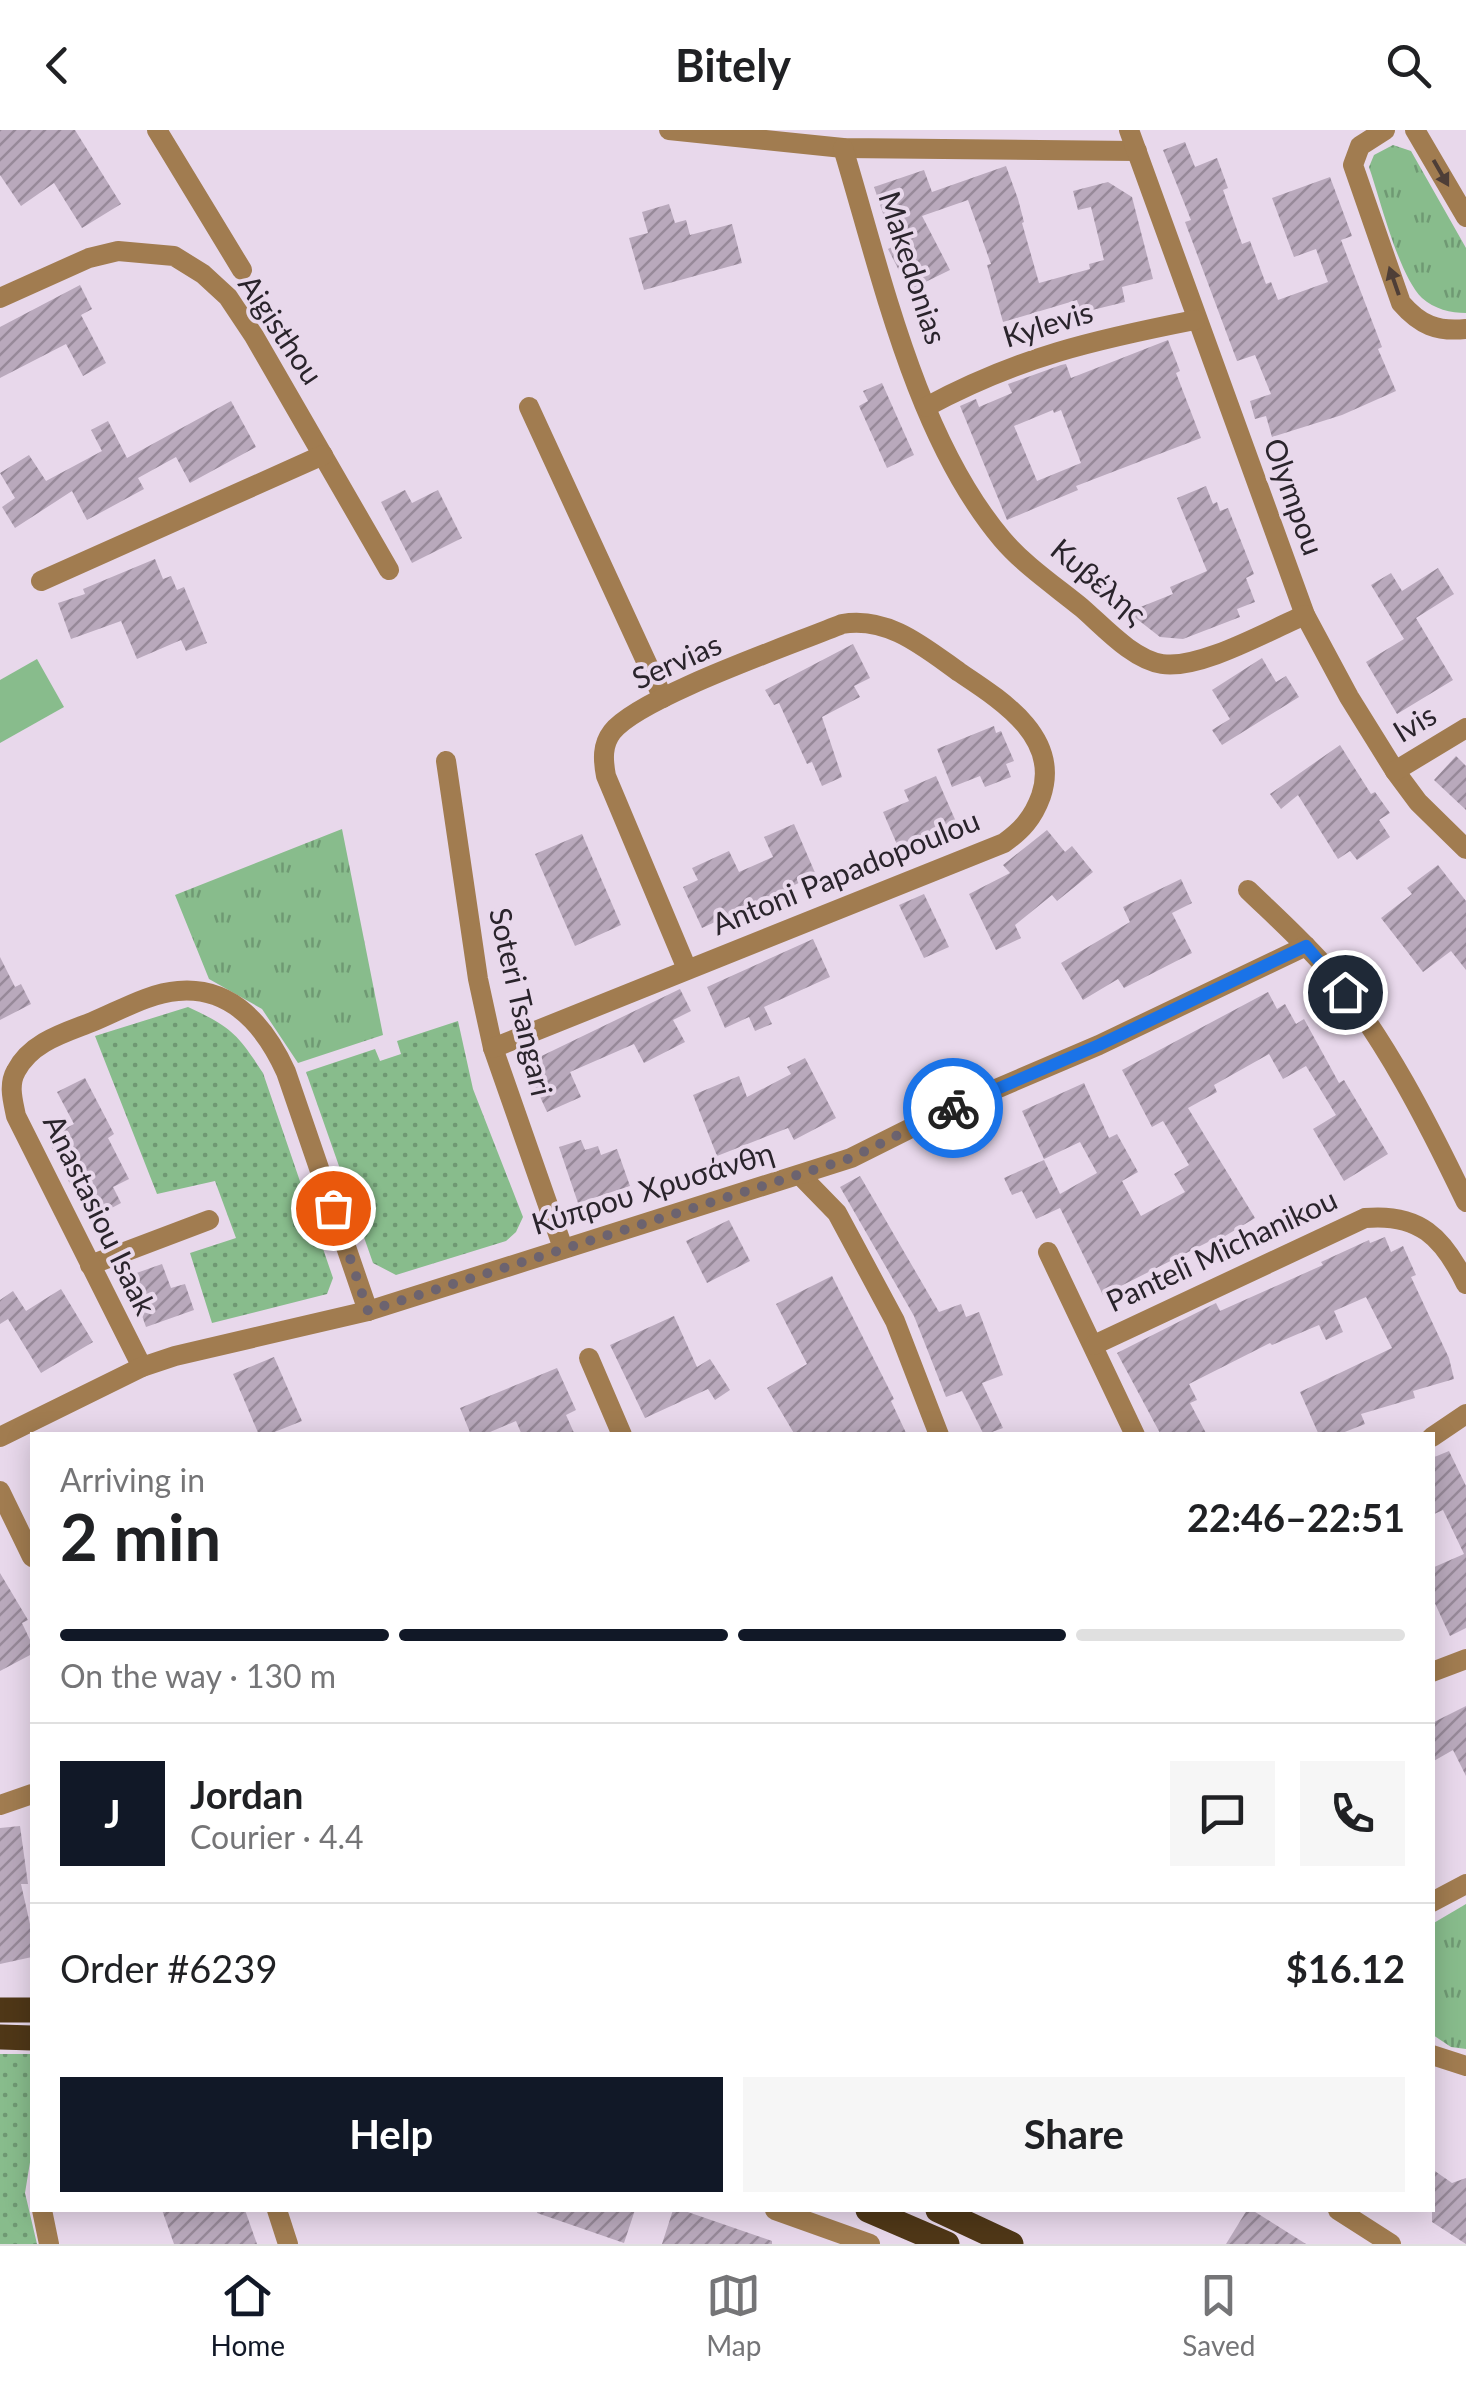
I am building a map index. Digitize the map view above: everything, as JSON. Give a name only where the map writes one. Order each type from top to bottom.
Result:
[{"type":"main road","points":[[0,2010],[30,2010]]},
{"type":"main road","points":[[0,2037],[30,2038]]},
{"type":"main road","points":[[873,2212],[947,2244]]},
{"type":"main road","points":[[942,2212],[1011,2244]]},
{"type":"street","points":[[157,130],[242,270]]},
{"type":"street","points":[[670,130],[843,148],[1137,150]]},
{"type":"street","name":"Olympou","points":[[1129,130],[1304,615],[1395,771],[1418,802],[1466,849]]},
{"type":"street","points":[[1386,130],[1360,146],[1353,164],[1401,303],[1428,326],[1445,331],[1466,330]]},
{"type":"street","points":[[1415,130],[1466,217]]},
{"type":"street","name":"Makedonias","points":[[843,148],[926,407]]},
{"type":"street","name":"Aigisthou","points":[[0,298],[90,258],[118,251],[174,256],[203,274],[228,297],[389,570]]},
{"type":"street","name":"Kylevis","points":[[926,407],[966,385],[1044,354],[1195,320]]},
{"type":"street","points":[[529,406],[663,698]]},
{"type":"street","name":"Κυβέλης","points":[[926,407],[953,468],[1004,542],[1147,660],[1179,664],[1208,656],[1304,615]]},
{"type":"street","points":[[41,581],[323,455]]},
{"type":"street","name":"Antoni Papadopoulou","points":[[493,1048],[1004,843],[1028,823],[1045,785],[1042,751],[1018,716],[906,636],[871,622],[842,624]]},
{"type":"street","name":"Servias","points":[[687,969],[606,776],[606,740],[615,728],[663,698],[842,624]]},
{"type":"street","name":"Ivis","points":[[1395,771],[1466,728]]},
{"type":"street","name":"Soteri Tsangari","points":[[446,761],[478,980],[493,1048],[563,1248]]},
{"type":"street","points":[[1248,890],[1306,946],[1360,1012],[1466,1202]]},
{"type":"street","name":"Κύπρου Χρυσάνθη","points":[[0,1437],[142,1367],[174,1356],[368,1311],[851,1158],[1306,946]]},
{"type":"street","name":"Anastasiou Isaak","points":[[142,1367],[16,1116],[12,1096],[16,1071],[30,1053],[52,1038],[178,990],[214,995],[247,1013],[272,1041],[368,1311]]},
{"type":"street","points":[[800,1175],[837,1213],[846,1228],[895,1322],[939,1432]]},
{"type":"street","name":"Panteli Michanikou","points":[[1094,1345],[1365,1218],[1402,1218],[1429,1231],[1452,1258],[1466,1284]]},
{"type":"street","points":[[90,1265],[209,1220]]},
{"type":"street","points":[[1048,1252],[1134,1432]]},
{"type":"street","points":[[589,1358],[621,1432]]},
{"type":"street","points":[[1435,1435],[1466,1414]]},
{"type":"street","points":[[0,1491],[30,1553]]},
{"type":"street","points":[[1435,1671],[1466,1659]]},
{"type":"street","points":[[0,1804],[30,1795]]},
{"type":"street","points":[[1435,1900],[1466,1884]]},
{"type":"street","points":[[1435,2056],[1466,2066]]},
{"type":"street","points":[[42,2212],[49,2244]]},
{"type":"street","points":[[277,2212],[288,2244]]},
{"type":"street","points":[[782,2212],[870,2244]]},
{"type":"street","points":[[1341,2212],[1392,2244]]},
{"type":"green space","points":[[1393,145],[1411,151],[1466,248],[1466,313],[1443,310],[1427,302],[1406,273],[1369,167],[1374,155]]},
{"type":"green space","points":[[37,659],[64,707],[0,743],[0,680]]},
{"type":"green space","points":[[342,829],[383,1035],[298,1063],[262,1009],[209,979],[175,895]]},
{"type":"green space","points":[[188,1007],[232,1032],[263,1073],[333,1278],[327,1294],[212,1323],[190,1253],[236,1238],[215,1181],[157,1194],[95,1036]]},
{"type":"green space","points":[[458,1021],[473,1089],[523,1217],[506,1241],[396,1275],[373,1263],[306,1072],[375,1049],[380,1061],[401,1054],[397,1041]]},
{"type":"green space","points":[[1466,1904],[1466,2049],[1451,2047],[1435,2036],[1435,1922]]},
{"type":"green space","points":[[0,2054],[30,2054],[30,2162],[25,2193],[37,2244],[0,2244]]},
{"type":"building","points":[[0,130],[75,130],[121,204],[82,228],[54,183],[21,206],[0,175]]},
{"type":"building","points":[[1185,142],[1195,167],[1217,158],[1228,188],[1223,190],[1242,244],[1250,241],[1266,284],[1271,282],[1278,300],[1328,282],[1316,249],[1294,257],[1272,198],[1330,177],[1352,236],[1341,240],[1396,391],[1342,415],[1272,437],[1266,416],[1255,419],[1250,401],[1271,394],[1255,355],[1237,361],[1185,222],[1191,220],[1163,150]]},
{"type":"building","points":[[1006,166],[1039,283],[1090,269],[1089,264],[1104,260],[1091,207],[1078,210],[1073,191],[1108,182],[1132,197],[1153,279],[1122,287],[1125,302],[1080,313],[1077,300],[1003,322],[987,265],[991,264],[968,200],[922,216],[950,270],[909,290],[888,249],[894,246],[874,187],[924,170],[932,192]]},
{"type":"building","points":[[669,204],[675,223],[686,220],[690,235],[732,224],[742,263],[644,290],[629,238],[648,233],[642,212]]},
{"type":"building","points":[[80,285],[92,309],[81,315],[106,363],[83,376],[66,344],[0,378],[0,327]]},
{"type":"building","points":[[1168,340],[1201,438],[1076,486],[1078,490],[1007,520],[960,406],[976,399],[979,407],[1012,393],[1008,384],[1061,365],[1066,364],[1071,378]],"holes":[[[1053,410],[1061,410],[1081,463],[1037,481],[1014,426]]]},
{"type":"building","points":[[882,383],[914,455],[887,468],[859,406],[868,401],[863,391]]},
{"type":"building","points":[[231,401],[256,447],[190,483],[176,457],[138,478],[144,489],[87,520],[72,491],[15,528],[2,507],[15,498],[0,473],[29,455],[46,481],[102,451],[91,430],[108,421],[127,458]]},
{"type":"building","points":[[1206,486],[1220,511],[1228,508],[1254,574],[1246,578],[1255,602],[1237,609],[1240,617],[1183,639],[1160,637],[1128,612],[1173,594],[1170,587],[1207,571],[1177,498]]},
{"type":"building","points":[[405,490],[412,503],[438,490],[462,538],[412,563],[381,502]]},
{"type":"building","points":[[155,559],[163,579],[171,576],[177,590],[184,587],[207,643],[186,651],[181,640],[137,659],[121,621],[71,639],[58,603]]},
{"type":"building","points":[[1438,568],[1454,594],[1416,618],[1453,680],[1397,714],[1366,662],[1404,639],[1371,585],[1391,573],[1402,591]]},
{"type":"building","points":[[853,644],[870,678],[854,686],[860,697],[822,717],[842,777],[822,786],[812,762],[807,764],[779,703],[774,705],[765,690]]},
{"type":"building","points":[[1262,658],[1276,682],[1286,676],[1299,697],[1222,745],[1212,730],[1230,719],[1212,690]]},
{"type":"building","points":[[994,726],[996,733],[1001,731],[1014,761],[1006,764],[1011,777],[985,787],[980,776],[952,787],[937,749]]},
{"type":"building","points":[[1340,745],[1371,794],[1375,792],[1390,813],[1379,820],[1390,837],[1357,860],[1350,851],[1338,859],[1298,795],[1281,809],[1270,794]]},
{"type":"building","points":[[1456,756],[1466,766],[1466,810],[1434,780]]},
{"type":"building","points":[[936,776],[957,824],[899,849],[883,812],[909,801],[904,790]]},
{"type":"building","points":[[794,824],[816,875],[702,928],[683,887],[698,880],[692,868],[729,851],[739,872],[773,857],[764,837]]},
{"type":"building","points":[[1047,830],[1065,852],[1072,846],[1093,872],[1057,901],[1052,895],[1015,925],[1021,938],[996,950],[969,894],[1010,873],[1003,865]]},
{"type":"building","points":[[582,834],[621,925],[575,946],[535,854]]},
{"type":"building","points":[[1438,865],[1466,901],[1466,970],[1451,951],[1423,972],[1381,918],[1412,894],[1407,888]]},
{"type":"building","points":[[1181,879],[1192,903],[1172,913],[1192,953],[1124,988],[1118,979],[1083,1000],[1061,963],[1130,922],[1123,907]]},
{"type":"building","points":[[924,894],[949,947],[924,958],[899,905]]},
{"type":"building","points":[[813,939],[830,977],[764,1007],[772,1024],[755,1031],[749,1017],[725,1028],[707,987]]},
{"type":"building","points":[[0,957],[15,987],[21,984],[31,1004],[0,1020]]},
{"type":"building","points":[[680,989],[691,1011],[673,1020],[685,1042],[644,1063],[634,1044],[570,1072],[581,1097],[547,1112],[525,1064]]},
{"type":"building","points":[[1268,992],[1277,1009],[1285,1004],[1296,1024],[1304,1019],[1339,1083],[1344,1080],[1388,1154],[1344,1181],[1313,1129],[1336,1115],[1306,1066],[1283,1079],[1269,1054],[1214,1085],[1217,1092],[1188,1108],[1255,1218],[1215,1242],[1214,1239],[1103,1295],[1060,1208],[1036,1219],[1022,1191],[1012,1195],[1004,1178],[1044,1160],[1060,1194],[1097,1173],[1080,1142],[1044,1159],[1022,1111],[1084,1083],[1109,1138],[1117,1134],[1138,1172],[1122,1181],[1141,1216],[1185,1192],[1174,1174],[1189,1165],[1163,1121],[1152,1127],[1122,1070]]},
{"type":"building","points":[[805,1058],[836,1118],[794,1140],[788,1128],[717,1156],[693,1095],[739,1076],[747,1097],[791,1074],[787,1067]]},
{"type":"building","points":[[85,1078],[114,1134],[108,1138],[129,1179],[113,1187],[121,1203],[106,1211],[98,1195],[80,1204],[47,1138],[74,1124],[57,1092]]},
{"type":"building","points":[[581,1140],[585,1150],[598,1146],[601,1155],[617,1149],[630,1186],[578,1203],[559,1147]]},
{"type":"building","points":[[860,1176],[939,1312],[961,1304],[966,1317],[979,1312],[1003,1375],[982,1383],[1003,1428],[982,1432],[962,1391],[946,1397],[914,1316],[840,1187]]},
{"type":"building","points":[[729,1220],[750,1261],[707,1283],[686,1241]]},
{"type":"building","points":[[1385,1237],[1391,1252],[1403,1246],[1416,1275],[1411,1277],[1449,1358],[1454,1379],[1413,1391],[1415,1398],[1361,1414],[1365,1424],[1345,1432],[1318,1432],[1300,1392],[1392,1348],[1366,1297],[1334,1311],[1343,1332],[1326,1340],[1319,1325],[1270,1343],[1189,1384],[1197,1400],[1190,1403],[1205,1432],[1159,1432],[1117,1353],[1216,1303],[1220,1311],[1369,1240],[1370,1243]]},
{"type":"building","points":[[162,1264],[171,1288],[185,1284],[194,1310],[146,1327],[128,1276]]},
{"type":"building","points":[[832,1276],[894,1399],[891,1401],[906,1432],[793,1432],[767,1388],[807,1364],[776,1304]]},
{"type":"building","points":[[61,1289],[93,1342],[41,1373],[8,1319],[0,1324],[0,1300],[13,1291],[26,1311]]},
{"type":"building","points":[[674,1316],[697,1367],[710,1359],[730,1390],[715,1400],[708,1389],[645,1418],[610,1345]]},
{"type":"building","points":[[274,1357],[302,1421],[274,1432],[258,1432],[233,1374]]},
{"type":"building","points":[[557,1368],[576,1410],[566,1415],[574,1432],[521,1432],[516,1421],[490,1432],[470,1432],[460,1408]]},
{"type":"building","points":[[1449,1451],[1466,1486],[1466,1628],[1450,1636],[1435,1604],[1435,1567],[1464,1554],[1443,1510],[1435,1514],[1435,1457]]},
{"type":"building","points":[[0,1573],[28,1620],[22,1623],[30,1640],[30,1655],[0,1671]]},
{"type":"building","points":[[1466,1706],[1466,1776],[1453,1750],[1435,1760],[1435,1722]]},
{"type":"building","points":[[20,1826],[28,1884],[21,1884],[30,1924],[30,1957],[0,1964],[0,1828]]},
{"type":"building","points":[[1435,2171],[1452,2183],[1466,2178],[1466,2244],[1432,2222]]},
{"type":"building","points":[[163,2212],[246,2212],[257,2244],[174,2244]]},
{"type":"building","points":[[537,2212],[634,2212],[624,2243]]},
{"type":"building","points":[[672,2212],[688,2212],[772,2241],[772,2244],[662,2244]]},
{"type":"building","points":[[1246,2212],[1255,2212],[1306,2244],[1226,2244]]},
{"type":"way so far","points":[[333,1208],[368,1311],[851,1158],[953,1108]]},
{"type":"route","points":[[953,1108],[1099,1045],[1306,946],[1345,992]]}]
